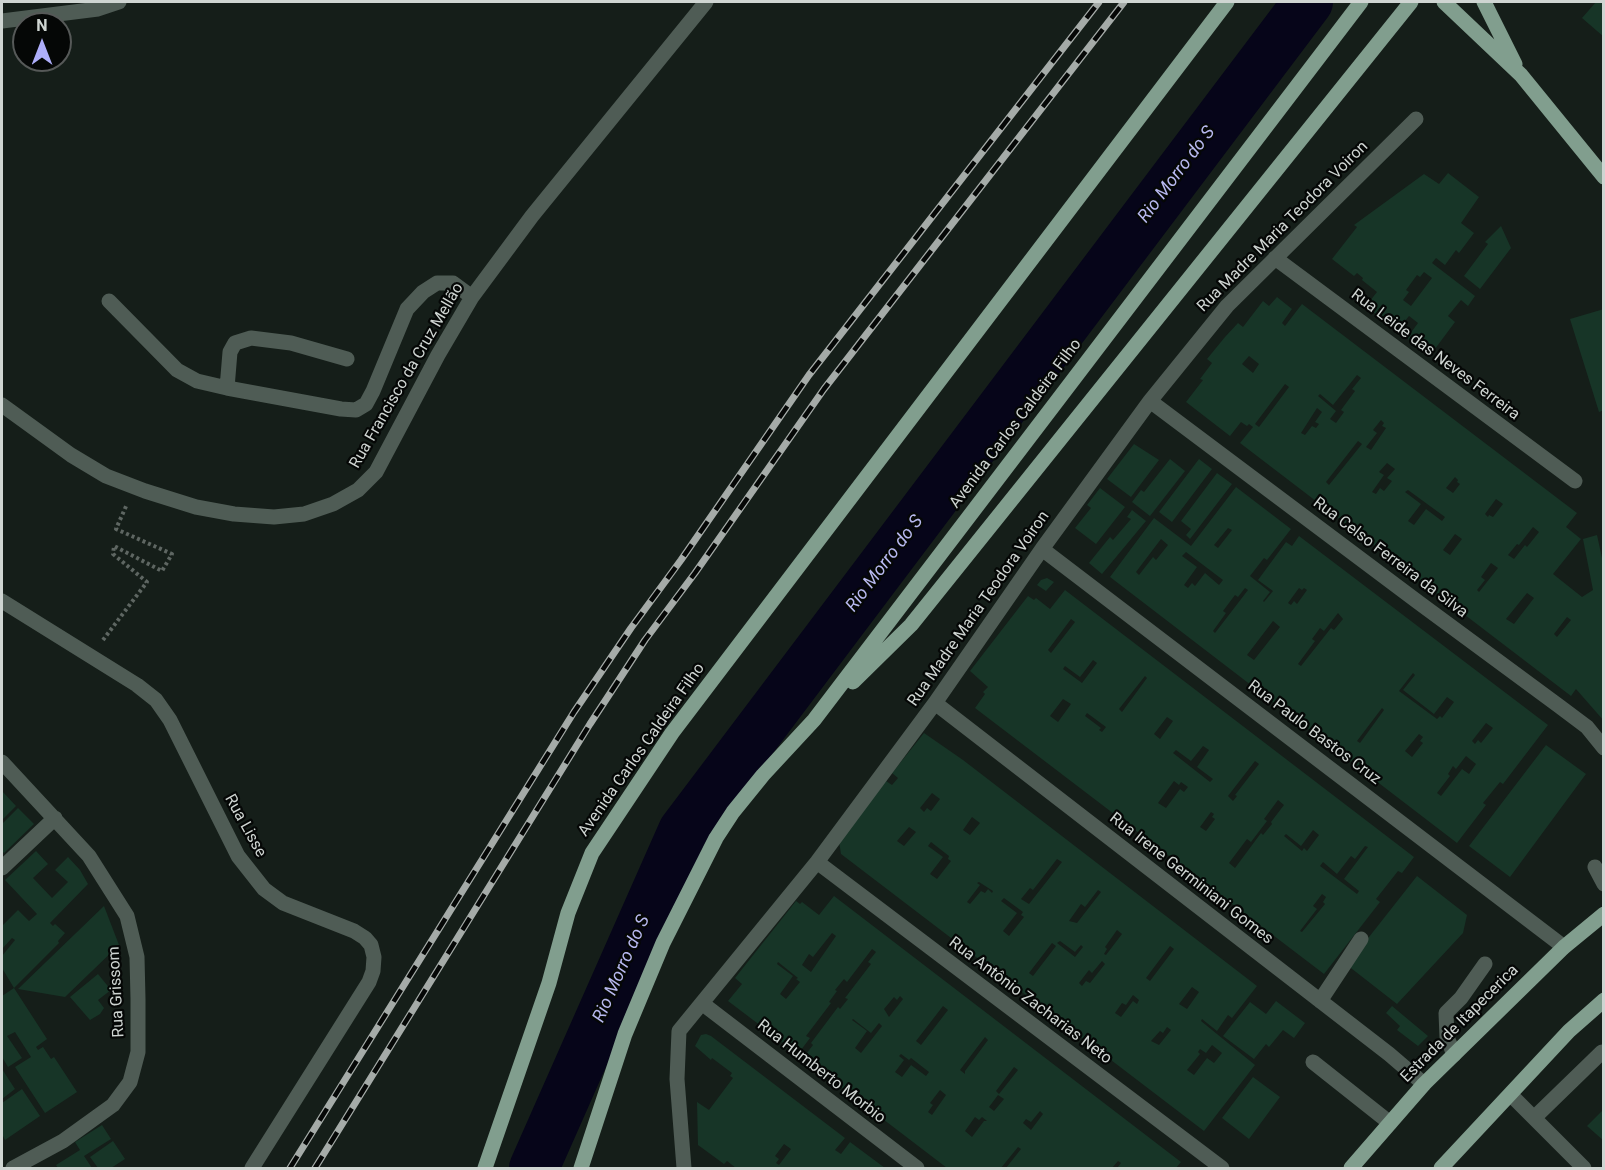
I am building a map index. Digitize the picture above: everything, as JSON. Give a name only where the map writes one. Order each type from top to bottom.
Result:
[{"type":"main road","name":"Avenida Carlos Caldeira Filho","points":[[485,1168],[512,1097],[549,984],[568,913],[592,853],[672,733],[1227,2]]},
{"type":"main road","name":"Avenida Carlos Caldeira Filho","points":[[581,1168],[625,1034],[685,896],[732,812],[814,720],[1361,2]]},
{"type":"main road","points":[[814,720],[910,625],[1411,2]]},
{"type":"main road","points":[[1444,2],[1521,75],[1604,177]]},
{"type":"main road","points":[[1484,2],[1521,75]]},
{"type":"main road","name":"Estrada de Itapecerica","points":[[1351,1168],[1424,1084],[1564,947],[1604,914]]},
{"type":"main road","points":[[1442,1168],[1569,1031],[1604,1000]]},
{"type":"street","points":[[2,21],[98,9],[119,2]]},
{"type":"street","name":"Rua Francisco da Cruz Mellão","points":[[2,405],[71,455],[106,476],[196,507],[234,514],[274,517],[304,514],[333,504],[358,490],[376,472],[438,355],[472,297],[532,216],[706,2]]},
{"type":"street","name":"Rua Madre Maria Teodora Voiron","points":[[684,1168],[677,1078],[679,1031],[817,862],[934,704],[1042,549],[1150,401],[1227,306],[1416,119]]},
{"type":"street","name":"Rua Leide das Neves Ferreira","points":[[1275,258],[1575,481]]},
{"type":"street","points":[[109,301],[177,370],[197,381],[356,410],[366,404],[407,309],[423,292],[437,283],[453,283],[472,297]]},
{"type":"street","points":[[227,388],[231,352],[235,343],[251,338],[291,343],[347,358]]},
{"type":"street","name":"Rua Celso Ferreira da Silva","points":[[1150,401],[1578,720],[1587,727],[1604,748]]},
{"type":"street","name":"Rua Paulo Bastos Cruz","points":[[1042,549],[1564,947]]},
{"type":"street","name":"Rua Lisse","points":[[2,601],[137,685],[156,700],[170,720],[238,856],[264,889],[283,903],[354,931],[371,945],[373,964],[369,982],[252,1168]]},
{"type":"street","name":"Rua Irene Germiniani Gomes","points":[[934,704],[1389,1054],[1424,1084]]},
{"type":"street","name":"Rua Grissom","points":[[2,762],[89,856],[127,916],[137,957],[138,1052],[130,1082],[114,1105],[63,1141],[13,1168]]},
{"type":"street","points":[[2,868],[55,818]]},
{"type":"street","name":"Rua Antônio Zacharias Neto","points":[[817,862],[1222,1168]]},
{"type":"street","points":[[1595,867],[1604,884]]},
{"type":"street","points":[[1320,1001],[1361,939]]},
{"type":"street","points":[[1454,1055],[1447,1037],[1446,1013],[1461,998],[1485,964]]},
{"type":"street","name":"Rua Humberto Morbio","points":[[703,1004],[917,1168]]},
{"type":"street","points":[[1535,1117],[1602,1052]]},
{"type":"street","points":[[1313,1062],[1390,1123]]},
{"type":"street","points":[[1511,1095],[1584,1168]]},
{"type":"path","points":[[95,659],[104,637],[147,582],[113,554],[114,546],[162,570],[172,554],[116,529],[134,487]]},
{"type":"building","points":[[1596,2],[1604,2],[1604,37],[1582,18]]},
{"type":"building","points":[[1448,173],[1479,197],[1461,223],[1474,233],[1459,253],[1456,250],[1445,265],[1436,258],[1432,263],[1475,296],[1468,306],[1461,300],[1448,316],[1455,322],[1429,357],[1407,338],[1418,323],[1409,316],[1397,331],[1366,306],[1377,292],[1357,273],[1354,276],[1332,259],[1357,227],[1354,225],[1424,174],[1439,184]],"holes":[[[1424,272],[1432,278],[1411,306],[1403,300],[1409,292],[1406,290],[1417,275],[1420,277]]]},
{"type":"building","points":[[1501,226],[1511,248],[1480,289],[1464,276],[1488,244],[1485,242]]},
{"type":"building","points":[[1277,297],[1292,309],[1282,323],[1285,326],[1302,304],[1577,513],[1566,527],[1581,539],[1553,574],[1582,597],[1593,590],[1583,539],[1597,535],[1604,567],[1604,721],[1576,689],[1571,696],[1240,443],[1253,427],[1241,422],[1230,436],[1186,402],[1203,380],[1200,379],[1212,363],[1207,359],[1225,337],[1238,323],[1243,327],[1263,301],[1269,306]],"holes":[[[1249,356],[1259,364],[1253,373],[1242,364]],[[1357,375],[1361,378],[1352,389],[1355,391],[1341,410],[1344,412],[1336,423],[1330,419],[1336,411],[1318,396],[1320,394],[1333,405]],[[1285,384],[1289,387],[1259,427],[1255,424]],[[1317,408],[1322,412],[1315,422],[1319,424],[1316,428],[1312,426],[1305,435],[1301,433]],[[1381,420],[1384,423],[1382,426],[1386,428],[1371,450],[1366,447],[1377,433],[1373,430]],[[1358,441],[1362,444],[1329,485],[1326,482]],[[1387,463],[1395,469],[1387,478],[1392,481],[1384,491],[1380,488],[1376,494],[1372,492],[1384,475],[1379,472]],[[1455,477],[1460,484],[1453,493],[1446,488]],[[1408,490],[1445,517],[1442,521],[1426,509],[1414,525],[1408,521],[1421,504],[1405,492]],[[1496,499],[1503,504],[1493,517],[1489,515],[1488,517],[1485,514]],[[1533,527],[1539,532],[1514,559],[1508,555]],[[1455,534],[1462,539],[1450,555],[1443,550]],[[1491,563],[1498,568],[1479,592],[1477,590],[1485,580],[1481,577]],[[1527,593],[1534,598],[1514,624],[1506,619]],[[1567,617],[1571,620],[1557,637],[1554,634]]]},
{"type":"building","points":[[1604,309],[1604,410],[1599,412],[1570,319]]},
{"type":"building","points":[[1134,444],[1159,460],[1131,497],[1107,479]]},
{"type":"building","points":[[1170,459],[1185,471],[1150,516],[1132,502],[1141,490],[1144,492]]},
{"type":"building","points":[[1199,459],[1212,469],[1172,522],[1159,512]]},
{"type":"building","points":[[1217,473],[1232,484],[1190,539],[1186,535],[1191,529],[1181,521]]},
{"type":"building","points":[[1236,487],[1291,529],[1267,560],[1264,558],[1250,576],[1270,592],[1264,602],[1273,591],[1258,580],[1286,542],[1292,546],[1299,536],[1548,725],[1503,784],[1500,782],[1483,803],[1486,805],[1457,843],[1110,577],[1154,518],[1191,546]],"holes":[[[1228,528],[1232,530],[1218,548],[1214,545]],[[1161,539],[1168,545],[1156,560],[1153,557],[1139,575],[1136,572]],[[1186,552],[1223,580],[1219,585],[1205,573],[1195,586],[1192,583],[1188,588],[1184,585],[1197,567],[1182,556]],[[1245,588],[1248,590],[1215,633],[1213,631],[1226,613],[1223,611],[1235,595],[1238,597]],[[1299,588],[1307,590],[1297,604],[1294,601],[1291,605],[1288,603]],[[1338,613],[1343,619],[1334,630],[1331,628],[1301,666],[1298,664],[1315,641],[1312,639],[1320,628],[1324,631]],[[1273,621],[1280,627],[1254,660],[1247,655]],[[1413,673],[1415,675],[1403,690],[1434,714],[1447,697],[1454,702],[1442,718],[1440,716],[1437,719],[1399,691]],[[1382,708],[1384,710],[1360,743],[1357,741]],[[1486,723],[1493,728],[1481,743],[1478,740],[1475,744],[1472,741]],[[1419,734],[1423,737],[1420,741],[1423,743],[1412,757],[1405,751]],[[1466,756],[1476,764],[1469,774],[1462,769],[1441,796],[1437,793],[1450,776],[1448,774],[1453,766],[1456,769]]]},
{"type":"building","points":[[1100,488],[1125,507],[1096,544],[1075,528],[1091,508],[1087,505]]},
{"type":"building","points":[[1132,510],[1146,521],[1102,574],[1089,563],[1110,537],[1113,540],[1131,519],[1127,517]]},
{"type":"building","points":[[1047,578],[1054,582],[1046,591],[1037,585],[1041,580]]},
{"type":"building","points":[[1065,590],[1414,857],[1402,873],[1398,871],[1376,899],[1380,902],[1324,974],[975,708],[988,687],[970,671],[1028,596],[1034,600],[1036,598],[1050,609]],"holes":[[[1071,619],[1075,622],[1051,653],[1048,650]],[[1093,660],[1097,663],[1082,683],[1063,669],[1065,666],[1080,677]],[[1145,676],[1147,678],[1122,712],[1119,709]],[[1063,699],[1071,704],[1058,722],[1050,716]],[[1087,713],[1106,727],[1102,732],[1099,730],[1101,728],[1085,716]],[[1167,717],[1173,721],[1160,739],[1154,734]],[[1203,746],[1209,750],[1197,767],[1213,779],[1210,782],[1173,753],[1176,750],[1191,761]],[[1255,761],[1259,764],[1235,795],[1237,796],[1233,801],[1228,796]],[[1174,781],[1179,785],[1181,782],[1188,787],[1184,792],[1180,789],[1166,808],[1158,803]],[[1278,800],[1284,805],[1271,822],[1272,824],[1263,835],[1261,833],[1235,868],[1229,863],[1247,839],[1251,842],[1267,821],[1264,819]],[[1211,812],[1215,819],[1206,831],[1200,827]],[[1313,830],[1319,835],[1307,851],[1304,848],[1302,851],[1284,836],[1286,834],[1301,846]],[[1365,846],[1368,847],[1344,879],[1359,891],[1357,894],[1320,866],[1323,862],[1337,874],[1351,856],[1355,859]],[[1322,894],[1326,897],[1323,902],[1325,904],[1302,932],[1300,931],[1317,909],[1313,906]]]},
{"type":"building","points":[[924,733],[963,760],[1257,986],[1232,1018],[1228,1015],[1217,1031],[1202,1019],[1201,1021],[1255,1065],[1204,1131],[841,854],[839,841],[886,781],[892,785],[898,778],[892,773]],"holes":[[[932,793],[940,799],[931,811],[927,808],[924,812],[920,808]],[[972,817],[980,823],[970,835],[963,830]],[[909,827],[916,832],[904,846],[897,841]],[[931,842],[949,856],[948,859],[951,861],[937,879],[930,874],[943,857],[928,846]],[[1057,859],[1062,862],[1029,904],[1021,899],[1030,888],[1033,890]],[[979,882],[993,891],[992,893],[988,889],[985,893],[981,891],[970,904],[967,902],[980,885],[977,883]],[[1098,890],[1101,892],[1077,923],[1069,921],[1081,904],[1085,907]],[[1004,898],[1023,912],[1021,915],[1024,917],[1009,936],[1003,931],[1017,913],[1001,901]],[[1117,930],[1122,934],[1106,955],[1104,954],[1107,949],[1105,947]],[[1060,941],[1075,952],[1081,945],[1083,947],[1075,957],[1057,943]],[[1052,943],[1056,946],[1033,976],[1029,973]],[[1170,946],[1174,949],[1150,981],[1146,978]],[[1102,961],[1105,964],[1090,983],[1086,981],[1082,986],[1079,983],[1089,970],[1092,973]],[[1192,987],[1199,992],[1187,1009],[1179,1004]],[[1133,995],[1139,1000],[1137,1004],[1133,1001],[1121,1017],[1115,1013],[1122,1003],[1126,1005]],[[1167,1027],[1171,1030],[1159,1045],[1151,1041],[1160,1031],[1163,1033]],[[1212,1045],[1222,1053],[1214,1063],[1207,1058],[1194,1075],[1187,1070],[1200,1054],[1198,1052],[1200,1049],[1206,1053]]]},
{"type":"building","points":[[1546,745],[1586,774],[1510,877],[1469,846]]},
{"type":"building","points":[[2,791],[16,806],[2,820]]},
{"type":"building","points":[[18,808],[34,824],[4,853],[2,851],[2,824]]},
{"type":"building","points":[[36,851],[48,864],[33,878],[52,898],[68,882],[55,870],[68,857],[80,870],[88,884],[50,923],[53,926],[55,924],[65,933],[58,941],[59,943],[14,988],[2,968],[2,956],[15,940],[12,938],[2,949],[2,926],[18,910],[29,921],[37,914],[5,880]]},
{"type":"building","points":[[1417,876],[1467,915],[1463,933],[1397,1004],[1347,965]]},
{"type":"building","points":[[834,896],[1181,1162],[1176,1168],[1117,1168],[1121,1163],[1118,1161],[1112,1168],[1006,1168],[1021,1149],[1018,1147],[1001,1168],[947,1168],[803,1058],[813,1045],[811,1043],[838,1007],[840,1009],[848,999],[845,998],[871,964],[868,962],[876,952],[872,949],[847,982],[844,979],[835,990],[837,991],[829,1002],[831,1003],[806,1036],[810,1038],[798,1054],[728,1001],[742,984],[735,978],[796,901],[800,904],[802,902],[819,915]],"holes":[[[832,933],[836,936],[811,972],[802,965],[809,954],[813,957]],[[778,962],[800,982],[786,999],[780,994],[793,976],[777,964]],[[900,996],[903,999],[889,1017],[884,1009],[894,997],[897,1000]],[[943,1006],[948,1010],[921,1045],[916,1041]],[[853,1019],[871,1033],[879,1023],[882,1026],[861,1053],[855,1048],[867,1031]],[[985,1037],[988,1040],[965,1074],[960,1070]],[[901,1054],[909,1060],[911,1058],[929,1072],[926,1076],[911,1065],[902,1077],[895,1072],[904,1060],[899,1056]],[[1014,1067],[1018,1070],[999,1094],[996,1091]],[[940,1090],[946,1095],[932,1115],[928,1112],[933,1105],[930,1103]],[[998,1095],[1004,1099],[994,1111],[989,1107]],[[1040,1111],[1043,1114],[1031,1130],[1023,1123],[1026,1119],[1031,1122]],[[975,1117],[979,1120],[982,1117],[987,1121],[984,1121],[972,1137],[965,1131]]]},
{"type":"building","points":[[104,906],[119,945],[65,997],[18,989]]},
{"type":"building","points":[[98,974],[111,990],[98,1000],[104,1008],[100,1014],[90,1020],[70,997]]},
{"type":"building","points":[[14,988],[47,1039],[36,1047],[38,1050],[43,1047],[51,1059],[54,1057],[77,1092],[45,1113],[15,1067],[31,1057],[15,1032],[7,1036],[22,1058],[8,1067],[2,1057],[2,996]]},
{"type":"building","points":[[1276,1001],[1305,1023],[1294,1038],[1283,1030],[1269,1047],[1266,1044],[1254,1059],[1223,1036],[1250,1002],[1266,1014]]},
{"type":"building","points":[[1392,1006],[1428,1036],[1418,1046],[1397,1030],[1400,1026],[1386,1013]]},
{"type":"building","points":[[701,1035],[711,1036],[845,1138],[835,1150],[841,1154],[850,1142],[885,1168],[736,1168],[727,1161],[724,1164],[698,1145],[697,1102],[709,1110],[733,1078],[730,1076],[732,1073],[712,1058],[711,1060],[695,1046]],"holes":[[[784,1144],[791,1149],[779,1165],[776,1163],[779,1159],[775,1156]]]},
{"type":"building","points":[[2,1069],[15,1089],[2,1099]]},
{"type":"building","points":[[1253,1077],[1280,1097],[1249,1139],[1222,1118]]},
{"type":"building","points":[[22,1089],[40,1116],[5,1140],[2,1134],[2,1103]]},
{"type":"building","points":[[1604,1109],[1604,1141],[1587,1126]]},
{"type":"building","points":[[102,1125],[111,1139],[84,1156],[92,1168],[58,1168],[56,1165],[80,1150],[75,1142]]},
{"type":"building","points":[[113,1141],[125,1159],[111,1168],[98,1168],[90,1157]]},
{"type":"waterway","name":"Rio Morro do S","points":[[534,1168],[683,831],[1308,2]]},
{"type":"railway","points":[[290,1168],[574,712],[631,628],[809,375],[1099,2]]},
{"type":"railway","points":[[315,1168],[590,724],[645,640],[695,573],[824,389],[1124,2]]}]
